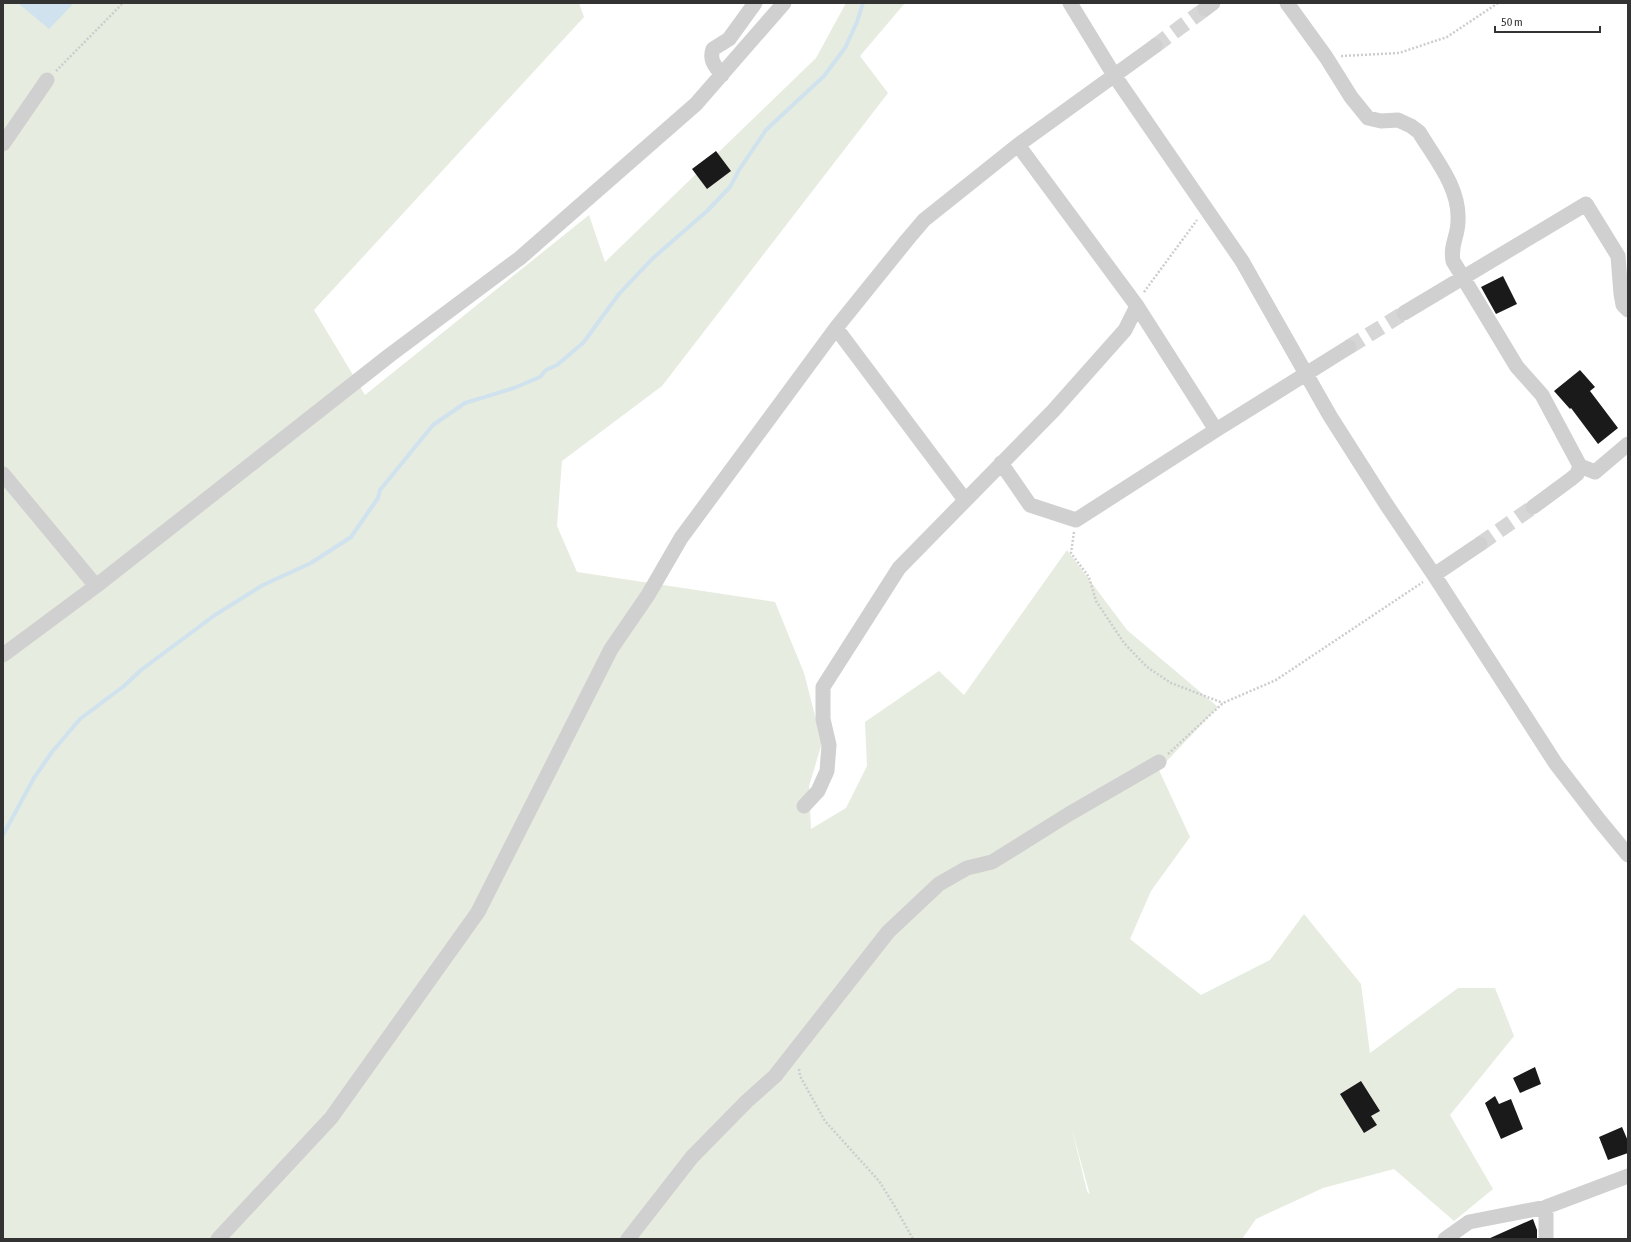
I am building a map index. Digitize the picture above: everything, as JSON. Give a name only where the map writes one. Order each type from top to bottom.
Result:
[{"type":"street","points":[[722,75],[712,62],[712,49],[729,39],[755,3]]},
{"type":"street","points":[[3,655],[96,586],[390,356],[520,258],[696,104],[784,3]]},
{"type":"street","points":[[1070,3],[1114,75],[1252,278],[1306,374],[1386,504],[1434,575],[1556,764],[1628,855]]},
{"type":"street","points":[[1287,3],[1326,57],[1351,97],[1368,118],[1381,121],[1398,120],[1420,132],[1454,190],[1458,204],[1458,222],[1451,250],[1453,260],[1517,368],[1542,395],[1580,466],[1595,472],[1628,444]]},
{"type":"street","points":[[218,1239],[331,1118],[478,912],[611,649],[648,595],[681,538],[836,328],[924,220],[1018,145],[1155,46]]},
{"type":"street","points":[[3,144],[47,80]]},
{"type":"street","points":[[1018,145],[1137,306],[1216,430]]},
{"type":"street","points":[[1404,313],[1586,204],[1618,256],[1623,305],[1628,310]]},
{"type":"street","points":[[804,806],[818,791],[827,771],[829,744],[823,719],[823,687],[899,568],[964,500],[1053,411],[1125,330],[1137,306]]},
{"type":"street","points":[[836,328],[964,500]]},
{"type":"street","points":[[1001,463],[1030,505],[1076,520],[1349,347]]},
{"type":"street","points":[[1533,507],[1577,474],[1580,466]]},
{"type":"street","points":[[3,474],[96,586]]},
{"type":"street","points":[[1434,575],[1480,544]]},
{"type":"street","points":[[628,1239],[692,1157],[747,1101],[775,1076],[888,932],[939,884],[967,868],[992,862],[1069,814],[1159,762]]},
{"type":"street","points":[[1445,1239],[1469,1222],[1546,1207],[1628,1176]]},
{"type":"street","points":[[1546,1207],[1546,1239]]},
{"type":"path","points":[[47,80],[123,3]]},
{"type":"path","points":[[1326,57],[1398,53],[1447,37],[1498,3]]},
{"type":"path","points":[[1137,306],[1143,293],[1205,208]]},
{"type":"path","points":[[1076,520],[1071,553],[1089,577],[1096,601],[1124,643],[1148,667],[1171,683],[1223,703]]},
{"type":"path","points":[[1159,762],[1223,703],[1282,677],[1434,575]]},
{"type":"path","points":[[796,1048],[800,1076],[825,1121],[879,1181],[913,1239]]},
{"type":"shaded area","points":[[3,3],[579,3],[584,17],[314,310],[365,395],[589,215],[605,262],[816,58],[846,3],[905,3],[860,56],[888,93],[662,386],[562,461],[557,526],[577,572],[775,602],[804,673],[822,743],[809,786],[811,829],[846,808],[867,766],[865,722],[939,671],[964,695],[1067,550],[1127,630],[1218,707],[1164,764],[1158,768],[1190,837],[1151,891],[1130,939],[1201,995],[1270,960],[1304,914],[1361,984],[1370,1053],[1458,988],[1495,988],[1514,1036],[1450,1115],[1493,1189],[1454,1221],[1394,1169],[1323,1188],[1256,1219],[1242,1239],[3,1239]],"holes":[[[1071,1127],[1090,1195],[1087,1191]]]},
{"type":"water","points":[[18,3],[74,3],[49,29]]},
{"type":"building","points":[[716,151],[731,171],[707,189],[692,169]]},
{"type":"building","points":[[1503,276],[1517,304],[1496,314],[1481,287]]},
{"type":"building","points":[[1580,370],[1595,387],[1590,391],[1618,428],[1598,444],[1571,408],[1570,409],[1554,391]]},
{"type":"building","points":[[1535,1067],[1541,1084],[1520,1093],[1513,1078]]},
{"type":"building","points":[[1361,1081],[1380,1111],[1371,1116],[1377,1125],[1364,1133],[1340,1094]]},
{"type":"building","points":[[1495,1096],[1499,1104],[1511,1099],[1523,1129],[1501,1139],[1485,1103]]},
{"type":"building","points":[[1622,1127],[1628,1141],[1628,1153],[1608,1160],[1599,1137]]},
{"type":"building","points":[[1533,1219],[1537,1230],[1537,1239],[1488,1239]]},
{"type":"waterway","points":[[3,835],[34,778],[52,752],[80,719],[124,686],[141,670],[215,615],[263,585],[311,563],[351,537],[378,498],[380,490],[433,425],[465,403],[514,388],[540,377],[546,370],[557,365],[583,343],[619,294],[652,259],[707,211],[730,187],[739,170],[766,130],[824,76],[845,48],[857,22],[863,3]]},
{"type":"tunnel","points":[[1155,46],[1205,9]]},
{"type":"tunnel","points":[[1349,347],[1404,313]]},
{"type":"tunnel","points":[[1480,544],[1533,507]]}]
